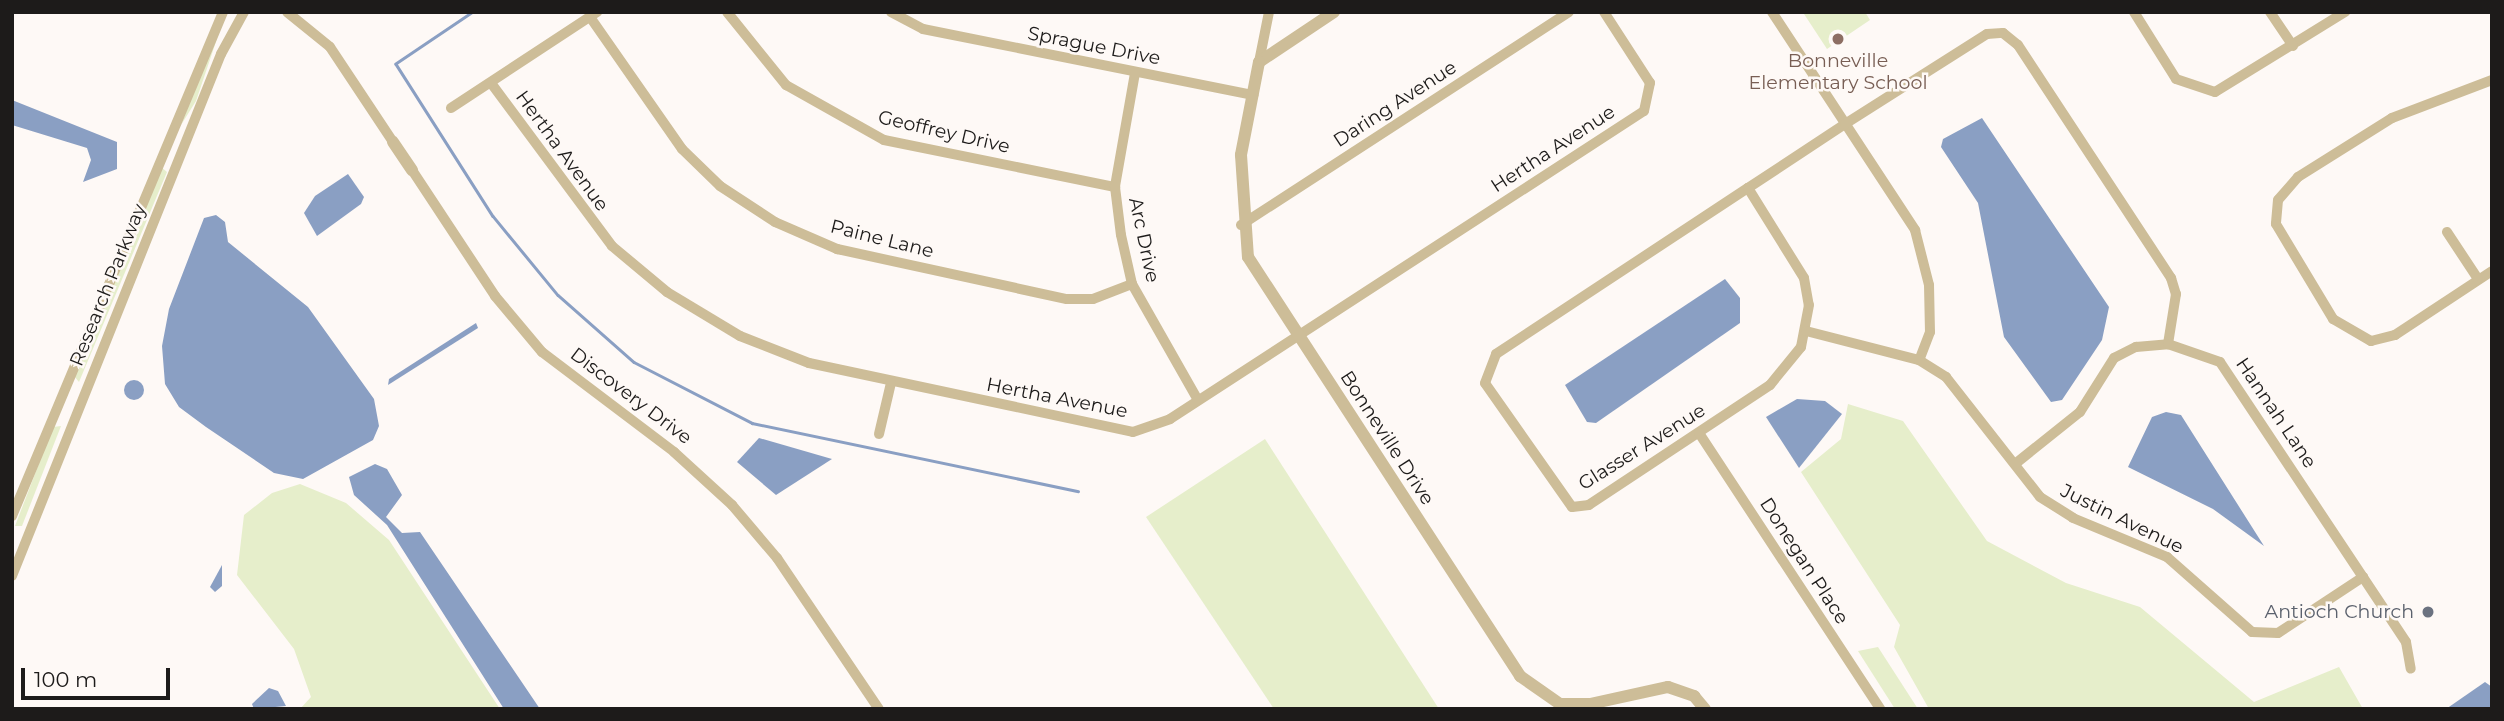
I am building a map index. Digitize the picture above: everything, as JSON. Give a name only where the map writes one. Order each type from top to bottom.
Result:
[{"type":"street","name":"Research Parkway","points":[[12,516],[223,12]]},
{"type":"street","name":"Research Parkway","points":[[12,576],[216,66],[244,12]]},
{"type":"street","name":"Discovery Drive","points":[[287,12],[330,47],[495,296],[542,352],[674,452],[732,505],[778,558],[879,709]]},
{"type":"street","name":"Geoffrey Drive","points":[[727,12],[786,85],[862,130],[1115,187]]},
{"type":"street","name":"Sprague Drive","points":[[891,12],[923,29],[1253,95]]},
{"type":"street","name":"Bonneville Drive","points":[[1269,12],[1241,155],[1241,225],[1248,257],[1520,676],[1539,695],[1590,705],[1668,687],[1694,696],[1705,709]]},
{"type":"street","points":[[1259,62],[1334,12]]},
{"type":"street","name":"Daring Avenue","points":[[1241,225],[1569,12]]},
{"type":"street","name":"Hertha Avenue","points":[[491,83],[579,209],[667,292],[740,336],[809,363],[891,383],[1133,432],[1170,419],[1644,111],[1650,83],[1604,12]]},
{"type":"street","points":[[1772,12],[1925,255],[1930,332],[1919,360]]},
{"type":"street","points":[[2134,12],[2176,79],[2215,92],[2239,80],[2345,12]]},
{"type":"street","points":[[2270,12],[2292,46]]},
{"type":"street","points":[[451,108],[593,15]]},
{"type":"street","name":"Paine Lane","points":[[593,15],[682,149],[720,186],[775,222],[837,249],[1067,299],[1093,299],[1132,284]]},
{"type":"street","name":"Glasser Avenue","points":[[1748,188],[1804,278],[1806,331],[1788,370],[1699,433],[1588,505],[1572,507],[1485,383],[1488,365],[1748,188],[1987,34],[2003,33],[2018,45],[2171,278],[2176,294],[2168,344]]},
{"type":"street","name":"Arc Drive","points":[[1135,73],[1115,187],[1132,284],[1198,400]]},
{"type":"street","points":[[2492,80],[2392,118],[2298,177],[2278,200],[2276,224],[2333,319],[2371,341],[2395,335],[2492,271]]},
{"type":"street","points":[[2447,232],[2478,279]]},
{"type":"street","name":"Justin Avenue","points":[[1806,331],[1919,360],[1946,377],[2040,497],[2073,518],[2167,557],[2264,637],[2363,576]]},
{"type":"street","name":"Hannah Lane","points":[[2015,464],[2080,412],[2114,358],[2136,347],[2168,344],[2220,362],[2406,642],[2411,669]]},
{"type":"street","points":[[879,434],[891,383]]},
{"type":"street","name":"Donegan Place","points":[[1699,433],[1880,709]]},
{"type":"green space","points":[[226,12],[196,101],[181,125]]},
{"type":"green space","points":[[1865,12],[1870,20],[1827,49],[1804,14]]},
{"type":"green space","points":[[161,167],[167,172],[79,382],[74,376]]},
{"type":"green space","points":[[1848,404],[1903,421],[1987,541],[2066,583],[2140,607],[2254,702],[2339,667],[2363,709],[1929,709],[1894,647],[1900,625],[1801,472],[1841,439]]},
{"type":"green space","points":[[61,426],[22,526],[15,526],[53,427]]},
{"type":"green space","points":[[1265,439],[1439,709],[1274,709],[1146,517]]},
{"type":"green space","points":[[300,484],[346,503],[389,540],[500,709],[300,709],[311,697],[294,649],[237,575],[244,515],[272,493]]},
{"type":"green space","points":[[1878,647],[1918,709],[1895,709],[1858,651]]},
{"type":"water","points":[[12,100],[117,142],[117,169],[83,182],[91,160],[87,148],[12,125]]},
{"type":"water","points":[[1982,118],[2109,307],[2102,340],[2062,400],[2051,402],[2004,337],[1978,203],[1941,147],[1943,139]]},
{"type":"water","points":[[348,174],[364,197],[361,204],[317,236],[304,213],[315,196]]},
{"type":"water","points":[[216,215],[225,222],[228,242],[308,307],[374,399],[379,426],[373,440],[303,479],[274,473],[206,427],[179,407],[165,384],[162,346],[169,309],[204,218]]},
{"type":"water","points":[[1725,279],[1740,298],[1740,323],[1596,423],[1587,422],[1565,385]]},
{"type":"water","points":[[476,323],[478,328],[388,385],[389,379]]},
{"type":"water","points":[[134,380],[141,383],[144,390],[141,397],[134,400],[127,397],[124,390],[127,383]]},
{"type":"water","points":[[1797,399],[1825,401],[1842,414],[1799,468],[1766,417]]},
{"type":"water","points":[[2166,412],[2181,415],[2264,546],[2213,509],[2128,467],[2152,417]]},
{"type":"water","points":[[759,438],[832,459],[776,495],[737,462]]},
{"type":"water","points":[[375,464],[387,469],[402,495],[386,517],[402,533],[420,532],[540,709],[504,709],[387,525],[354,495],[349,477]]},
{"type":"water","points":[[222,565],[222,586],[215,592],[210,587]]},
{"type":"water","points":[[2485,682],[2492,687],[2492,709],[2446,709]]},
{"type":"water","points":[[269,688],[278,691],[286,706],[254,709],[252,704]]},
{"type":"waterway","points":[[473,12],[396,64],[493,216],[558,295],[634,362],[752,423],[1078,491]]},
{"type":"place","name":"Bonneville Elementary School","points":[[1838,39]]},
{"type":"place","name":"Antioch Church","points":[[2428,612]]}]
